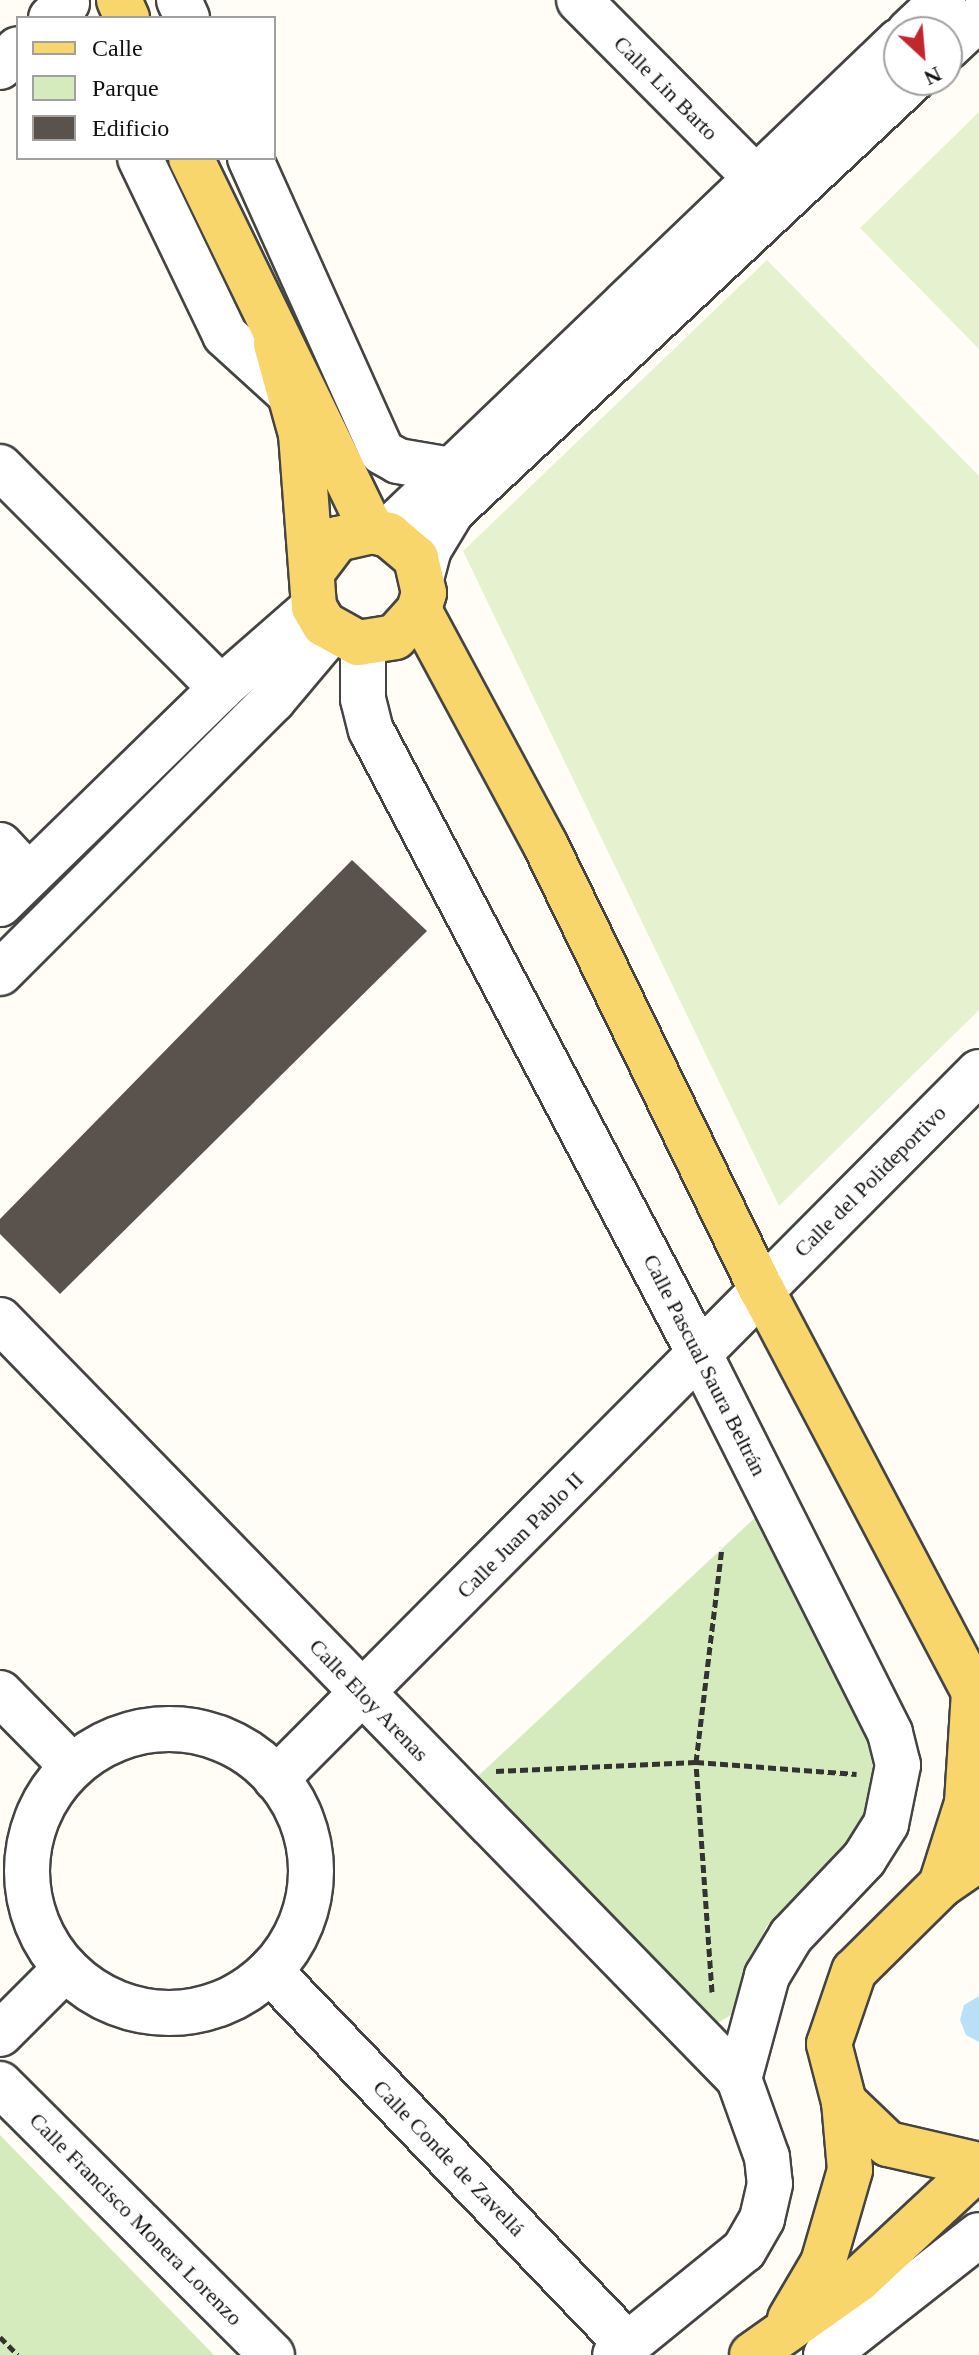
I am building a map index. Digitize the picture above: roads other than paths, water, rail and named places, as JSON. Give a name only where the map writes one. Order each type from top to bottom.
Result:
[{"type":"main road","points":[[192,160],[305,406],[379,533]]},
{"type":"main road","points":[[305,406],[366,610]]},
{"type":"main road","points":[[366,610],[404,544],[379,533],[337,539],[366,610],[446,665],[527,810],[762,1290],[977,1697],[967,1803],[941,1885]]},
{"type":"main road","points":[[767,2344],[823,2263],[850,2170],[844,2102],[829,2044],[854,1971],[941,1885],[979,1859]]},
{"type":"main road","points":[[844,2102],[888,2144],[979,2166]]},
{"type":"main road","points":[[767,2344],[858,2280],[979,2166]]},
{"type":"street","name":"Calle Lin Barto","points":[[579,0],[754,176]]},
{"type":"street","points":[[926,16],[943,0]]},
{"type":"street","points":[[963,33],[979,18]]},
{"type":"street","points":[[0,67],[16,51]]},
{"type":"street","points":[[379,533],[452,470],[754,176],[883,56]]},
{"type":"street","points":[[0,973],[429,549],[452,511],[895,96]]},
{"type":"street","points":[[141,160],[225,335],[305,406],[323,322]]},
{"type":"street","points":[[251,160],[382,452],[398,461],[452,470]]},
{"type":"street","points":[[0,467],[221,688]]},
{"type":"street","points":[[10,875],[221,688],[366,610]]},
{"type":"street","name":"Calle Pascual Saura Beltrán","points":[[366,610],[366,715],[383,753],[700,1355],[876,1698],[898,1765],[886,1824],[864,1859],[791,1936],[767,1976],[739,2079]]},
{"type":"street","name":"Calle del Polideportivo","points":[[762,1290],[979,1072]]},
{"type":"street","name":"Calle Juan Pablo II","points":[[276,1779],[762,1290]]},
{"type":"street","name":"Calle Eloy Arenas","points":[[0,1320],[739,2079]]},
{"type":"street","points":[[0,1693],[72,1766]]},
{"type":"street","points":[[149,1730],[192,1730],[232,1743],[276,1779],[294,1801],[309,1844],[311,1890],[297,1934],[270,1971],[238,1995],[201,2009],[161,2013],[122,2005],[86,1987],[66,1968],[35,1921],[26,1880],[30,1838],[46,1799],[72,1766],[108,1742],[149,1730]]},
{"type":"street","points":[[0,2034],[66,1968]]},
{"type":"street","name":"Calle Conde de Zavellá","points":[[270,1971],[622,2350]]},
{"type":"street","points":[[622,2350],[744,2250],[762,2219],[767,2157],[739,2079]]},
{"type":"street","name":"Calle Francisco Monera Lorenzo","points":[[0,2084],[272,2355]]},
{"type":"street","points":[[826,2355],[979,2235]]},
{"type":"water","points":[[979,1996],[979,2042],[966,2035],[960,2020],[964,2005]]}]
